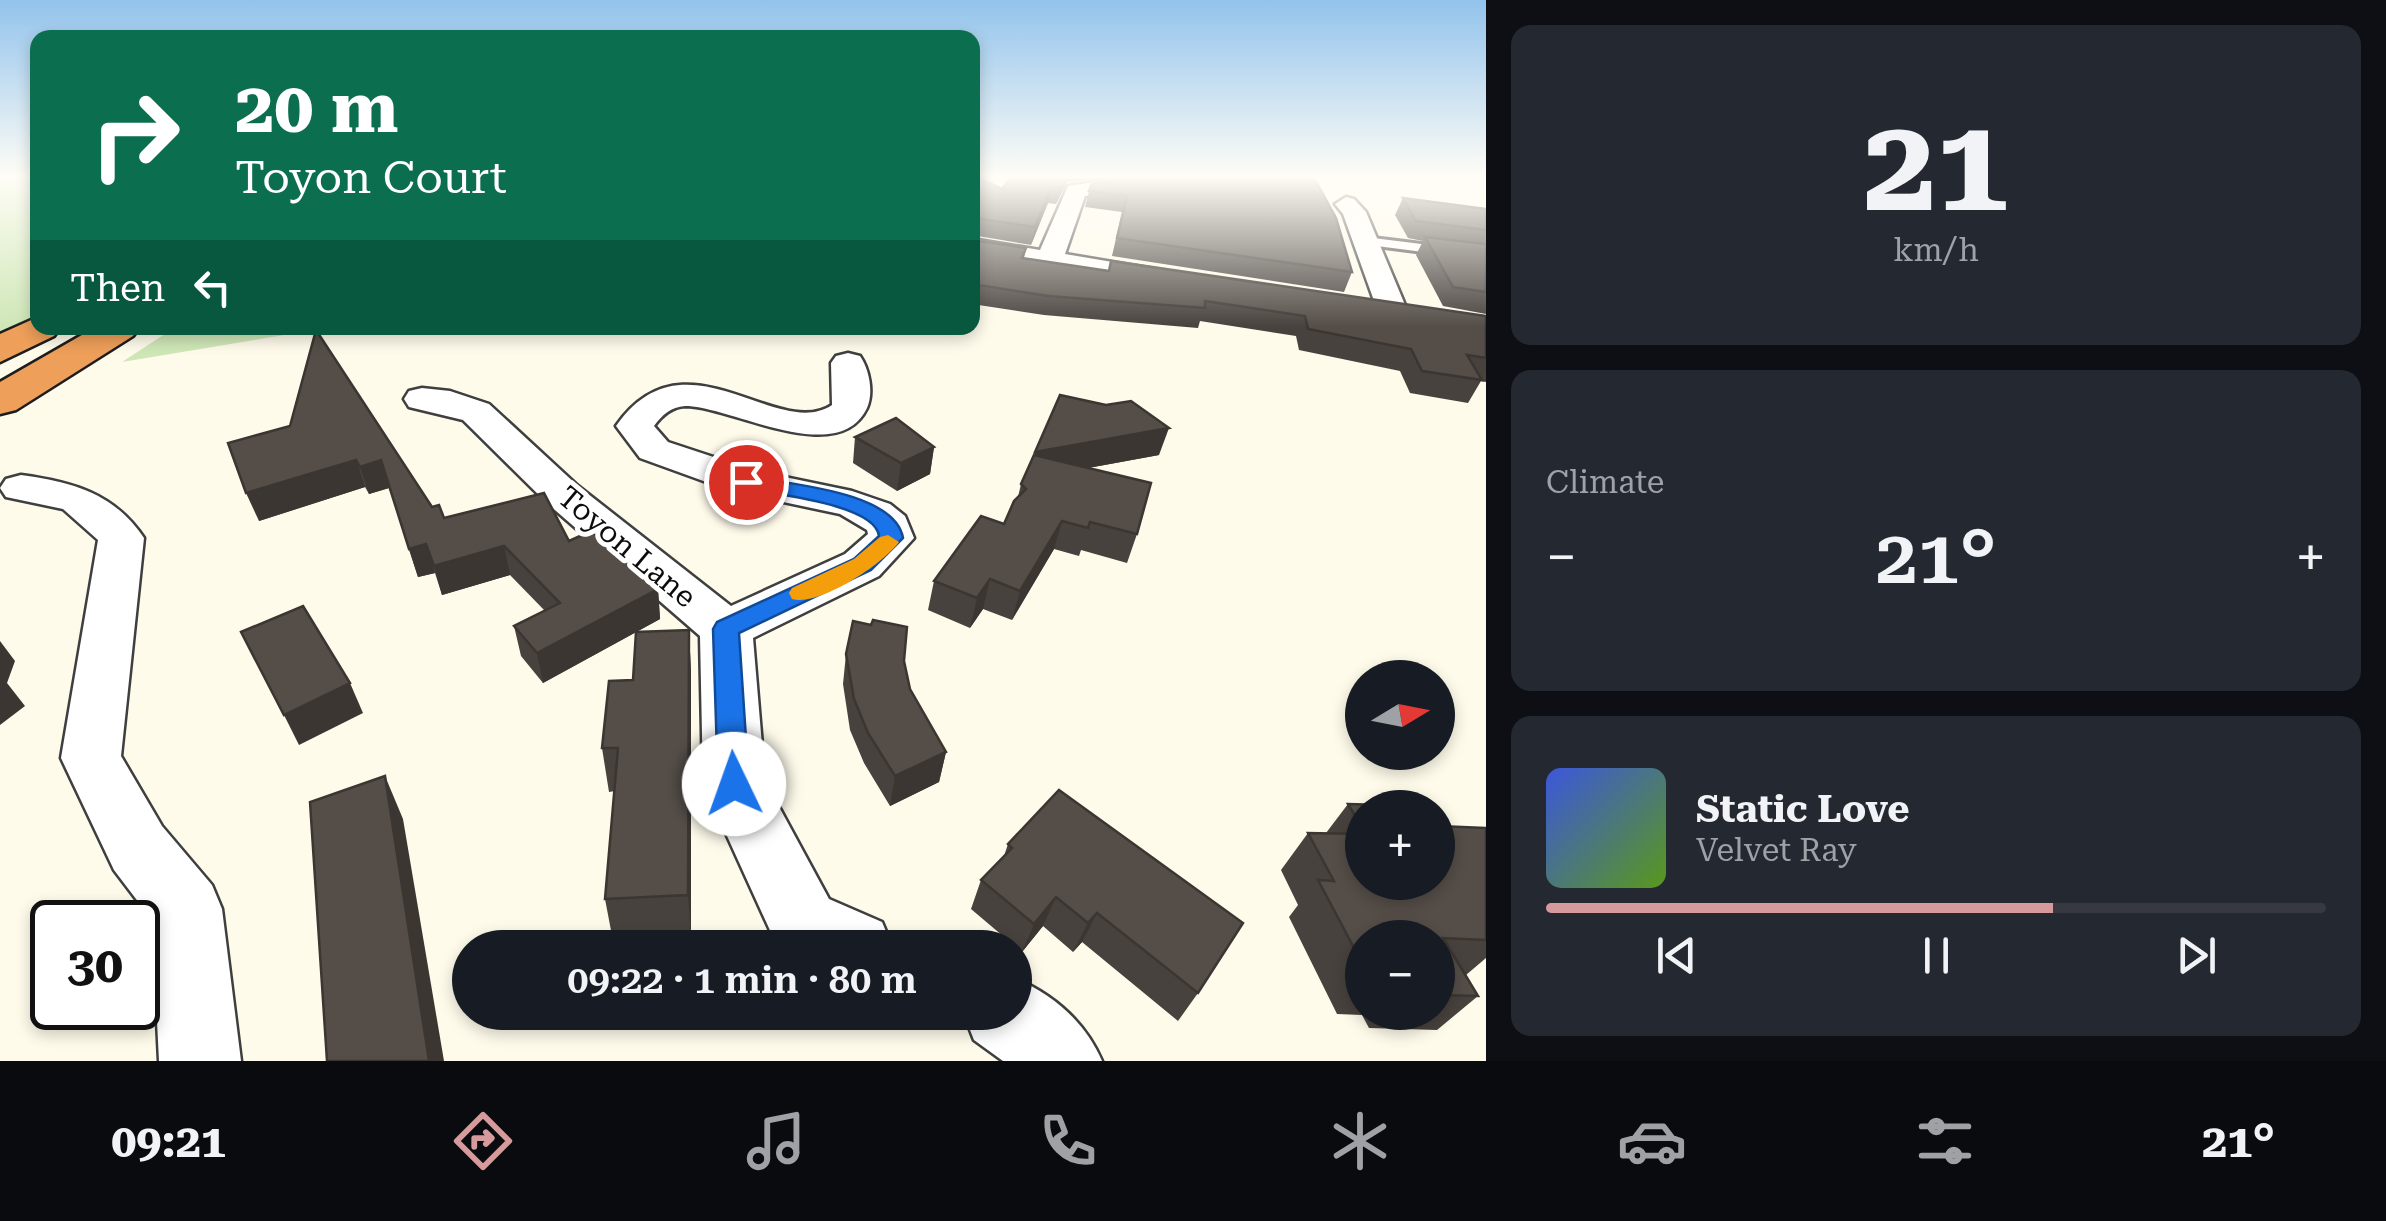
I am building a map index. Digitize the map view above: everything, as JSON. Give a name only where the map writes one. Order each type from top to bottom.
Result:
[{"type":"highway","points":[[0,350],[30,334]]},
{"type":"highway","points":[[0,401],[108,335]]},
{"type":"street","points":[[1049,261],[1062,228]]},
{"type":"street","points":[[1360,228],[1392,312]]},
{"type":"street","points":[[980,248],[1202,284]]},
{"type":"street","points":[[1354,306],[1430,317]]},
{"type":"street","points":[[726,629],[862,565],[891,538],[889,526],[875,513],[852,504],[746,482],[654,450],[635,426],[643,410],[667,398],[698,396],[789,421],[836,418],[849,411],[855,399],[848,363]]},
{"type":"street","name":"Toyon Lane","points":[[422,400],[450,402],[476,412],[563,495],[726,629],[734,784],[804,924],[817,930]]},
{"type":"street","points":[[21,488],[59,492],[87,501],[121,538],[90,758],[138,848],[188,910],[200,1061]]},
{"type":"street","points":[[1028,1030],[1060,1061]]},
{"type":"lane","points":[[1365,241],[1486,256]]},
{"type":"green space","points":[[0,228],[30,228],[30,334],[0,350]]},
{"type":"green space","points":[[163,335],[285,335],[122,362]]},
{"type":"building","points":[[1119,228],[1339,228],[1352,272],[1117,238]]},
{"type":"building","points":[[1425,237],[1486,244],[1486,292],[1453,287]]},
{"type":"building","points":[[980,241],[1026,248],[1022,258],[1109,271],[1111,261],[1486,316],[1486,358],[1467,355],[1482,380],[1422,371],[1411,349],[1308,329],[1305,316],[1205,301],[1205,308],[1048,296],[980,285]]},
{"type":"building","points":[[315,335],[319,335],[432,507],[439,505],[444,518],[544,493],[569,541],[591,531],[658,589],[537,653],[514,626],[560,603],[504,546],[434,566],[426,544],[409,549],[381,460],[360,467],[356,460],[246,493],[228,443],[290,426]]},
{"type":"building","points":[[1060,395],[1106,405],[1131,401],[1169,428],[1035,452]]},
{"type":"building","points":[[896,418],[934,447],[901,463],[855,437]]},
{"type":"building","points":[[1034,455],[1151,483],[1137,534],[1090,522],[1088,528],[1062,521],[1020,591],[990,579],[977,598],[934,581],[981,516],[1004,524],[1014,501],[1026,489],[1021,484]]},
{"type":"building","points":[[303,606],[350,683],[284,715],[241,632]]},
{"type":"building","points":[[873,620],[907,627],[904,661],[910,689],[946,752],[895,776],[868,733],[854,699],[846,654],[853,621],[871,625]]},
{"type":"building","points":[[689,630],[688,895],[605,899],[618,748],[602,748],[609,681],[633,680],[636,632]]},
{"type":"building","points":[[385,776],[429,1061],[327,1061],[310,802]]},
{"type":"building","points":[[1059,790],[1243,923],[1198,993],[1097,913],[1088,923],[1056,897],[1034,924],[981,880],[1012,848],[1008,844]]},
{"type":"building","points":[[1455,827],[1486,828],[1486,940],[1455,939],[1455,920],[1345,920],[1345,931],[1318,880],[1334,881],[1308,833],[1345,834],[1345,900],[1455,900]]},
{"type":"building","points":[[1455,958],[1478,996],[1455,995]]},
{"type":"slow traffic","points":[[801,593],[862,565],[888,542]]},
{"type":"route","points":[[734,784],[726,629],[862,565],[891,538],[889,526],[875,513],[852,504],[746,482]]}]
